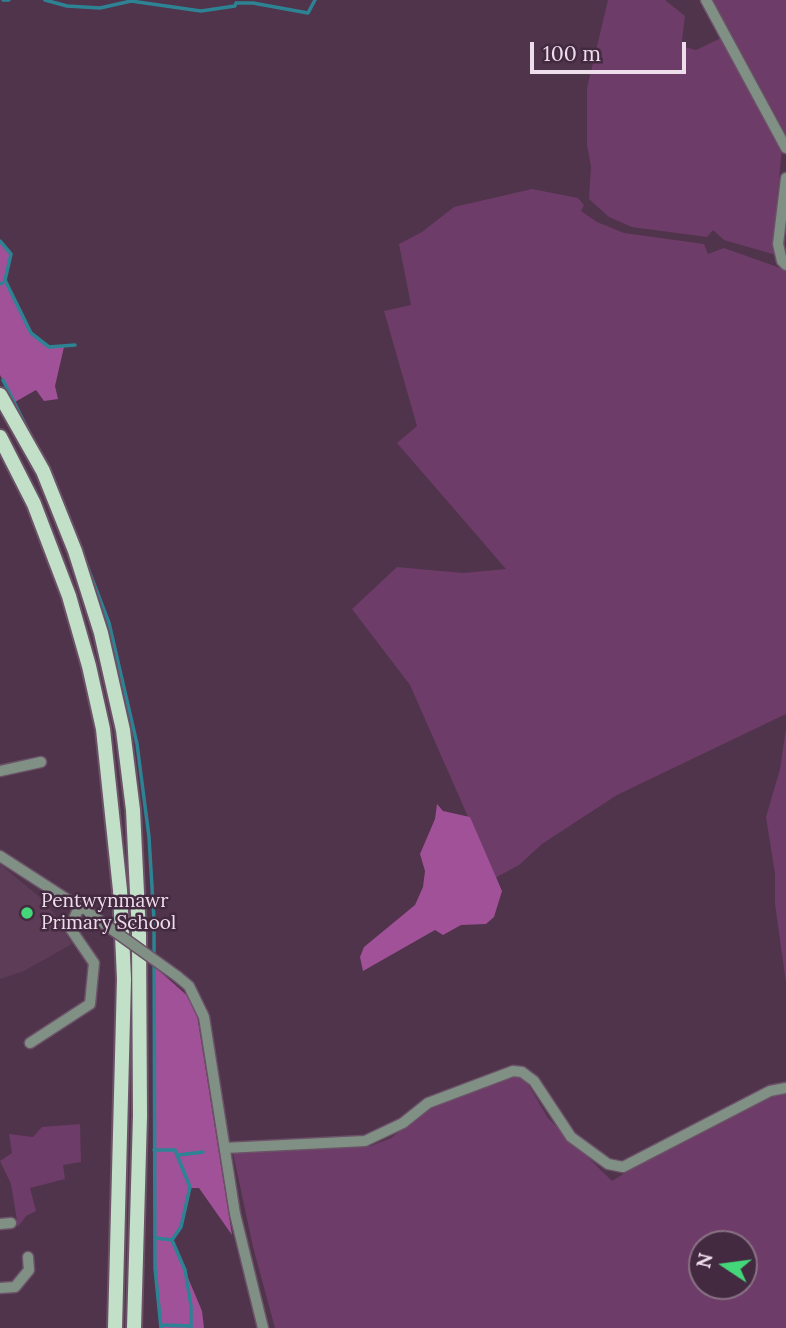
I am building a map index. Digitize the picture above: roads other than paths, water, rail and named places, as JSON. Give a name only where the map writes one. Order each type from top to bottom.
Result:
[{"type":"main road","points":[[0,395],[43,471],[75,551],[101,633],[122,730],[132,810],[139,934],[140,1116],[134,1328]]},
{"type":"main road","points":[[0,437],[34,504],[69,596],[103,729],[120,890],[124,979],[115,1328]]},
{"type":"street","points":[[706,0],[786,148]]},
{"type":"street","points":[[786,178],[778,244],[782,261],[786,265]]},
{"type":"street","points":[[0,771],[41,762]]},
{"type":"street","points":[[0,856],[89,913],[189,986],[204,1017],[235,1213],[263,1328]]},
{"type":"street","points":[[30,1043],[90,1004],[94,963],[70,928],[79,907]]},
{"type":"street","points":[[225,1148],[365,1141],[403,1123],[428,1103],[513,1071],[522,1072],[534,1081],[570,1137],[608,1164],[623,1167],[770,1091],[786,1088]]},
{"type":"street","points":[[0,1288],[15,1287],[29,1270],[27,1257]]},
{"type":"waterway","points":[[3,0],[9,0]]},
{"type":"waterway","points":[[45,0],[67,6],[100,8],[131,1],[201,11],[235,6],[236,3],[253,3],[308,13],[315,0]]},
{"type":"waterway","points":[[0,241],[11,254],[5,280],[31,333],[49,347],[75,345]]},
{"type":"waterway","points":[[3,380],[36,446]]},
{"type":"waterway","points":[[63,503],[109,623],[137,744],[149,837],[154,920],[155,1268],[161,1328]]},
{"type":"waterway","points":[[154,1150],[175,1150],[190,1187],[181,1227],[172,1240],[185,1270],[191,1306],[191,1328]]},
{"type":"waterway","points":[[178,1155],[203,1152]]},
{"type":"waterway","points":[[155,1238],[172,1240]]},
{"type":"waterway","points":[[161,1325],[191,1326]]},
{"type":"place","name":"Pentwynmawr Primary School","points":[[27,913]]}]
